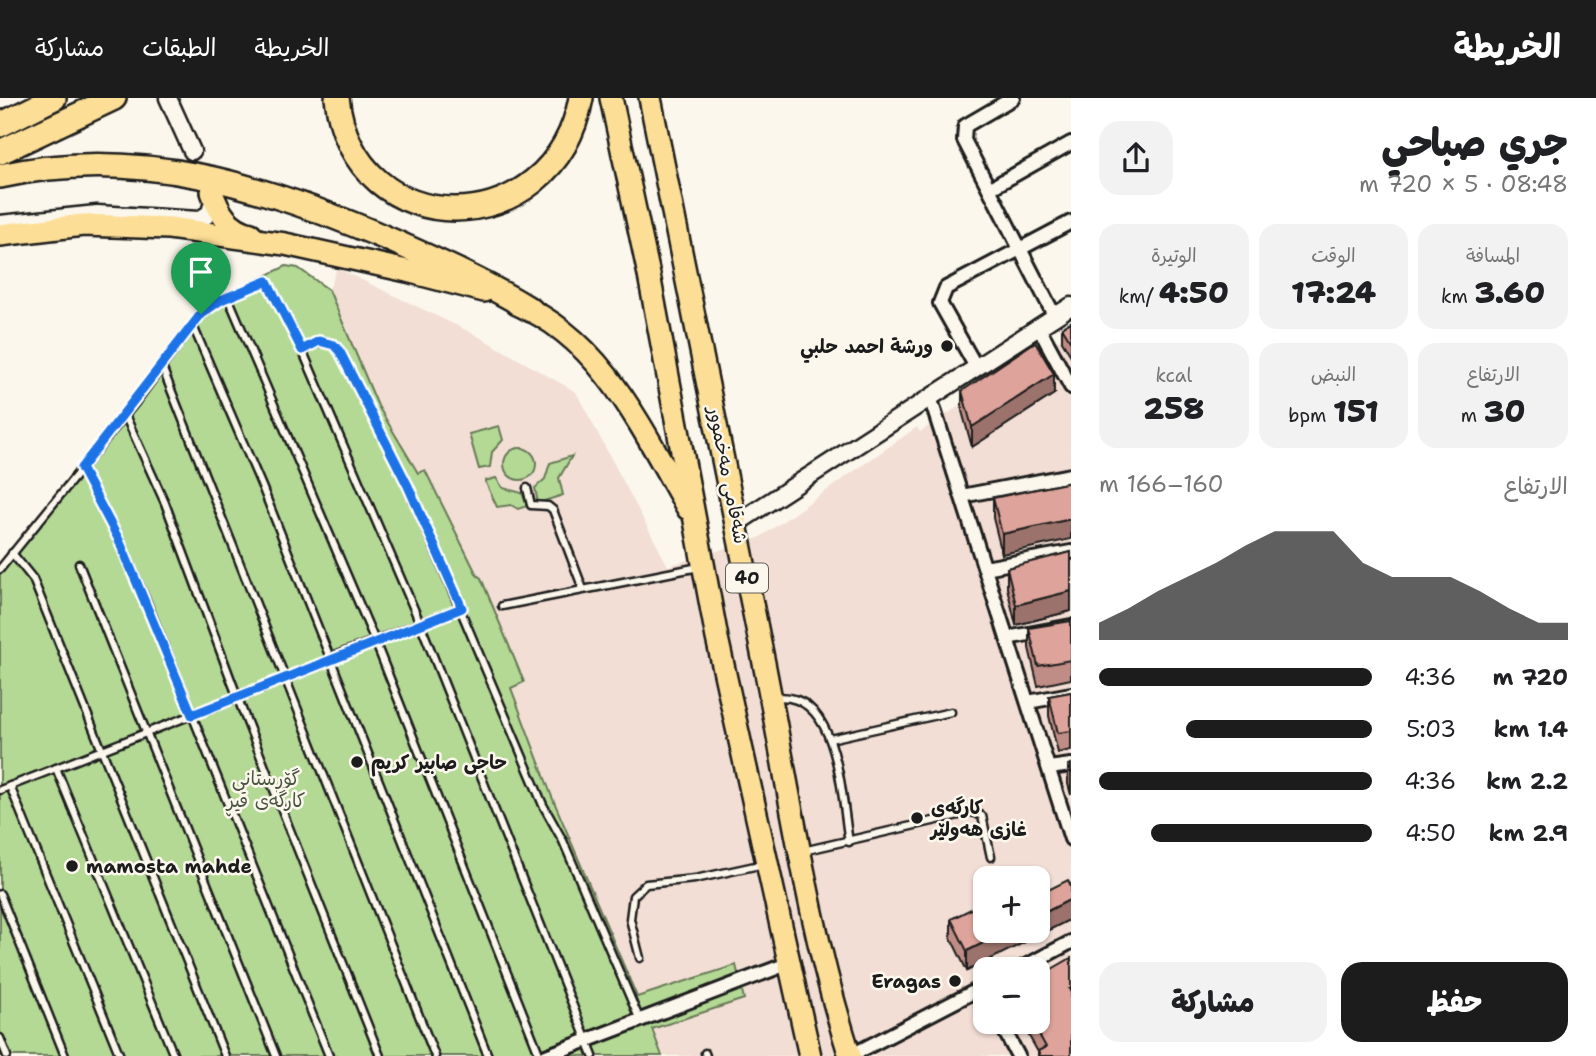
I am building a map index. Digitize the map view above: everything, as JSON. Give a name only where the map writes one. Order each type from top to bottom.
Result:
[{"type":"highway","points":[[0,125],[54,98]]},
{"type":"highway","points":[[0,152],[114,98]]},
{"type":"highway","points":[[337,98],[347,138],[373,176],[411,201],[451,209],[495,204],[531,185],[560,153],[574,124],[581,98]]},
{"type":"highway","name":"شەقامی مەخموور","points":[[611,98],[704,566],[766,864],[810,1056]]},
{"type":"highway","name":"شەقامی مەخموور","points":[[650,98],[822,952],[850,1056]]},
{"type":"highway","points":[[0,176],[69,165],[135,166],[231,182],[286,197],[334,216],[487,284],[570,337],[611,382],[630,409],[697,526]]},
{"type":"highway","points":[[213,194],[227,222],[233,227],[285,244]]},
{"type":"highway","points":[[0,235],[46,228],[117,224],[169,228],[285,244],[451,281],[531,310]]},
{"type":"street","points":[[168,98],[192,151]]},
{"type":"street","points":[[1013,98],[965,127],[964,140],[1023,249],[1054,316]]},
{"type":"street","points":[[991,188],[1071,143]]},
{"type":"street","points":[[0,224],[97,214],[199,220],[210,214],[213,194]]},
{"type":"street","points":[[976,367],[940,303],[946,288],[1071,222]]},
{"type":"street","points":[[737,523],[1071,306]]},
{"type":"street","points":[[1038,326],[1071,387]]},
{"type":"street","points":[[930,397],[1071,839]]},
{"type":"street","points":[[962,496],[1071,475]]},
{"type":"street","points":[[985,568],[1071,552]]},
{"type":"street","points":[[1007,638],[1071,626]]},
{"type":"street","points":[[1028,702],[1071,694]]},
{"type":"street","points":[[1049,768],[1071,765]]},
{"type":"street","points":[[1043,957],[1071,942]]},
{"type":"street","points":[[546,1056],[639,1018],[788,964]]},
{"type":"street","points":[[850,1056],[973,995]]},
{"type":"street","points":[[1006,1034],[1018,1056]]},
{"type":"lane","points":[[0,569],[125,415],[207,308],[267,281],[302,350],[420,623],[593,1056]]},
{"type":"lane","points":[[228,297],[375,641],[540,1056]]},
{"type":"lane","points":[[193,326],[253,464],[488,1056]]},
{"type":"lane","points":[[302,350],[319,341],[334,345],[340,352],[408,486],[462,608],[543,805],[563,841],[639,1018]]},
{"type":"lane","points":[[162,367],[435,1056]]},
{"type":"lane","points":[[125,415],[147,459],[380,1056]]},
{"type":"lane","points":[[81,468],[119,540],[329,1056]]},
{"type":"lane","points":[[527,488],[531,505],[548,506],[553,510],[583,589]]},
{"type":"lane","points":[[12,553],[33,579],[225,1056]]},
{"type":"lane","points":[[79,564],[276,1056]]},
{"type":"lane","points":[[502,606],[704,566]]},
{"type":"lane","points":[[0,790],[462,608]]},
{"type":"lane","points":[[771,698],[786,695],[807,702],[825,724],[849,842]]},
{"type":"lane","points":[[830,739],[951,712]]},
{"type":"lane","points":[[56,768],[174,1056]]},
{"type":"lane","points":[[10,786],[120,1056]]},
{"type":"lane","points":[[801,851],[972,812],[982,816],[991,858]]},
{"type":"lane","points":[[640,958],[630,919],[633,896],[646,884],[695,879],[766,864]]},
{"type":"lane","points":[[0,894],[65,1056]]},
{"type":"lane","points":[[0,1038],[7,1056]]},
{"type":"shaded area","points":[[337,268],[474,334],[576,392],[668,566],[759,538],[917,427],[920,432],[1071,332],[1071,1056],[662,1056],[652,1030],[744,999],[736,965],[637,998],[552,797],[511,687],[523,682],[481,578],[477,576],[425,470],[418,474],[378,406],[329,290]]},
{"type":"green space","name":"گۆڕستانی کارگەی قیڕ","points":[[286,266],[298,268],[329,290],[378,406],[418,473],[425,470],[477,575],[481,578],[524,682],[511,688],[552,797],[637,997],[736,965],[744,999],[652,1029],[662,1056],[0,1056],[0,565],[199,311]]},
{"type":"green space","points":[[499,426],[503,440],[492,452],[490,467],[479,469],[469,434]]},
{"type":"green space","points":[[520,448],[531,453],[536,464],[531,475],[520,480],[509,475],[504,464],[509,453]]},
{"type":"green space","points":[[572,456],[559,478],[563,495],[538,503],[535,488],[545,479],[550,463]]},
{"type":"green space","points":[[496,478],[503,488],[522,493],[527,506],[518,509],[511,505],[497,507],[485,481]]},
{"type":"building","points":[[1071,322],[1071,342],[1062,327]]},
{"type":"building","points":[[1035,342],[1054,374],[972,427],[962,391]]},
{"type":"building","points":[[1071,482],[1071,519],[1002,534],[993,498]]},
{"type":"building","points":[[1071,552],[1071,591],[1016,605],[1007,568]]},
{"type":"building","points":[[1071,621],[1071,660],[1038,666],[1029,628]]},
{"type":"building","points":[[1071,692],[1071,731],[1058,733],[1049,696]]},
{"type":"building","points":[[1068,880],[1071,899],[1050,910],[1050,889]]},
{"type":"building","points":[[973,908],[973,943],[983,943],[967,951],[951,919]]},
{"type":"building","points":[[1071,958],[1071,1056],[1040,1056],[1038,1051],[1046,1047],[1039,1034],[1050,1034],[1050,970]]},
{"type":"place","name":"ورشة احمد حلبي","points":[[947,346]]},
{"type":"place","name":"حاجی صابیر کریم","points":[[357,762]]},
{"type":"place","name":"کارگەی غازی هەولێر","points":[[917,818]]},
{"type":"place","name":"mamosta mahde","points":[[72,866]]},
{"type":"place","name":"Eragas","points":[[955,981]]},
{"type":"route","points":[[267,281],[302,350],[319,341],[334,345],[408,486],[462,608],[329,658],[330,661],[192,715],[119,540],[81,468],[135,403],[201,314],[221,300],[267,281]]}]
